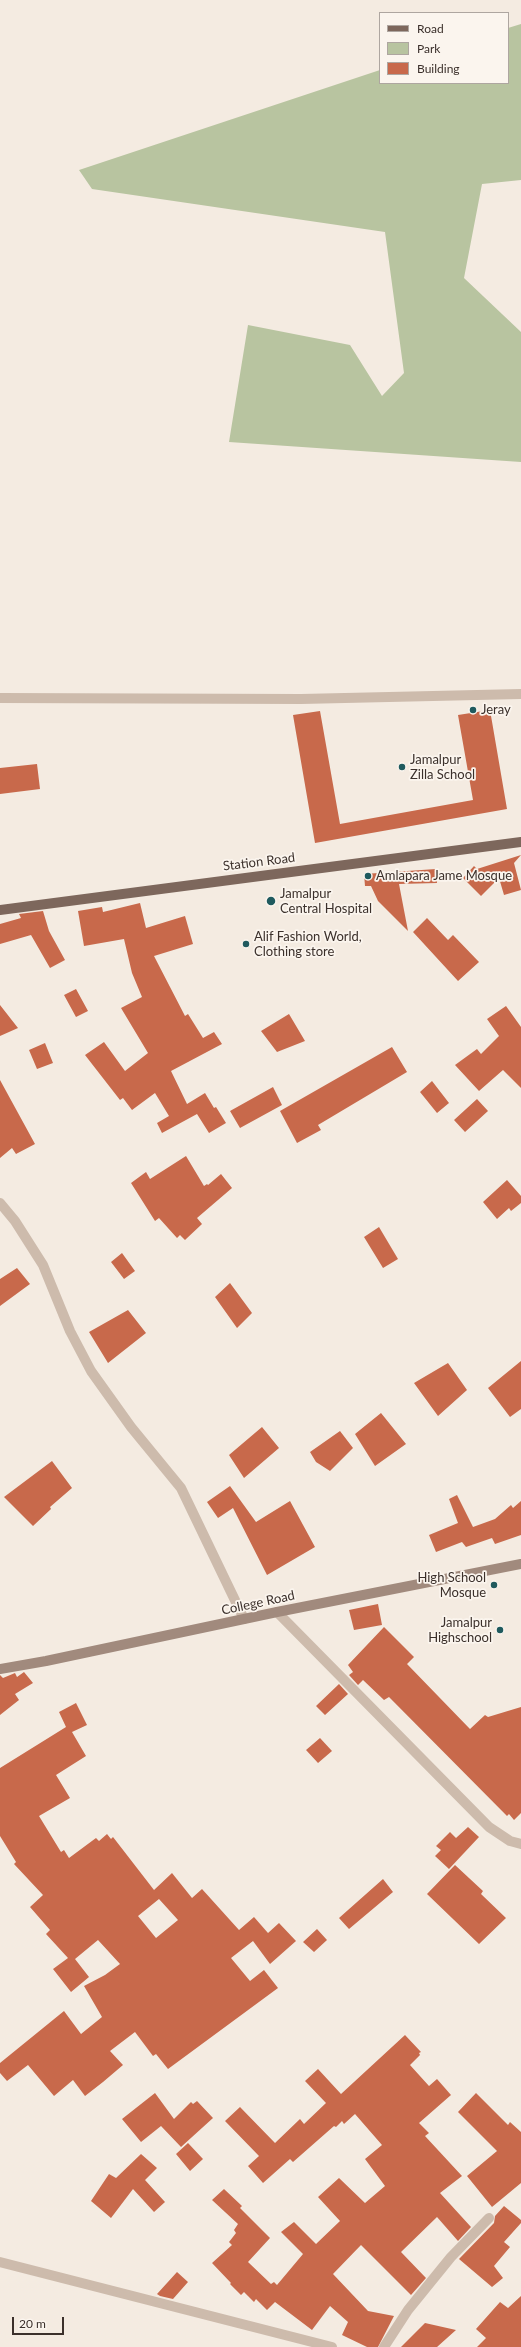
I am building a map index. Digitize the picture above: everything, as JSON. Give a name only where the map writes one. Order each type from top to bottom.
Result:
[{"type":"main road","name":"Station Road","points":[[0,910],[521,842]]},
{"type":"main road","name":"College Road","points":[[0,1669],[46,1661],[277,1612],[521,1564]]},
{"type":"street","points":[[0,698],[301,699],[521,694]]},
{"type":"street","points":[[0,1203],[16,1221],[43,1265],[70,1331],[91,1370],[132,1427],[181,1488],[244,1619]]},
{"type":"street","points":[[277,1612],[489,1827],[510,1841],[521,1844]]},
{"type":"street","points":[[384,2347],[408,2310],[451,2257],[489,2218]]},
{"type":"street","points":[[0,2262],[332,2347]]},
{"type":"green space","points":[[521,24],[521,180],[482,184],[464,278],[521,332],[521,462],[229,442],[248,325],[350,345],[382,396],[404,373],[385,232],[92,189],[79,170],[379,70],[379,84],[509,84],[509,28]]},
{"type":"building","points":[[490,710],[507,809],[315,843],[293,715],[320,711],[340,824],[473,800],[458,715]]},
{"type":"building","points":[[37,764],[40,789],[0,794],[0,768]]},
{"type":"building","points":[[521,855],[514,863],[521,890],[504,895],[499,878],[481,896],[463,878],[474,866],[477,869]]},
{"type":"building","points":[[436,869],[437,883],[399,884],[408,931],[378,901],[371,886],[365,886],[364,874]]},
{"type":"building","points":[[140,903],[146,928],[185,916],[193,944],[154,956],[185,1016],[188,1014],[203,1038],[214,1032],[222,1044],[171,1071],[187,1104],[205,1093],[214,1108],[216,1107],[226,1123],[209,1133],[197,1114],[162,1133],[157,1123],[169,1116],[155,1093],[132,1110],[123,1098],[120,1100],[85,1055],[104,1042],[125,1071],[148,1053],[121,1008],[142,997],[132,973],[124,939],[84,946],[78,911],[102,907],[103,912]]},
{"type":"building","points":[[43,911],[49,931],[65,960],[50,968],[31,935],[0,944],[0,924],[21,918],[19,914]]},
{"type":"building","points":[[427,918],[448,940],[453,935],[479,962],[458,981],[413,932]]},
{"type":"building","points":[[76,989],[88,1011],[76,1017],[64,995]]},
{"type":"building","points":[[0,1005],[18,1028],[0,1036]]},
{"type":"building","points":[[506,1006],[521,1027],[521,1088],[503,1070],[479,1091],[455,1065],[477,1049],[481,1054],[499,1036],[487,1019]]},
{"type":"building","points":[[289,1014],[305,1041],[277,1052],[261,1031]]},
{"type":"building","points":[[45,1043],[53,1063],[37,1069],[29,1050]]},
{"type":"building","points":[[392,1047],[407,1072],[318,1125],[321,1130],[297,1143],[280,1111]]},
{"type":"building","points":[[0,1080],[35,1144],[16,1154],[12,1148],[0,1158]]},
{"type":"building","points":[[432,1081],[449,1103],[437,1113],[420,1092]]},
{"type":"building","points":[[273,1087],[282,1105],[240,1128],[230,1111]]},
{"type":"building","points":[[477,1099],[488,1111],[465,1132],[454,1120]]},
{"type":"building","points":[[186,1156],[204,1186],[207,1184],[208,1185],[221,1174],[232,1188],[197,1218],[202,1224],[185,1240],[180,1235],[177,1238],[159,1218],[155,1221],[131,1183],[146,1172],[150,1179]]},
{"type":"building","points":[[507,1180],[521,1196],[521,1203],[511,1211],[509,1208],[497,1219],[483,1202]]},
{"type":"building","points":[[379,1227],[398,1259],[383,1268],[364,1237]]},
{"type":"building","points":[[122,1253],[135,1271],[124,1279],[111,1262]]},
{"type":"building","points":[[17,1268],[30,1284],[0,1306],[0,1279]]},
{"type":"building","points":[[230,1283],[252,1313],[237,1328],[215,1297]]},
{"type":"building","points":[[128,1310],[146,1333],[108,1363],[89,1332]]},
{"type":"building","points":[[521,1361],[521,1409],[510,1417],[488,1388]]},
{"type":"building","points":[[448,1363],[467,1390],[438,1416],[414,1383]]},
{"type":"building","points":[[381,1413],[406,1444],[375,1466],[355,1434]]},
{"type":"building","points":[[262,1427],[279,1448],[244,1478],[229,1455]]},
{"type":"building","points":[[340,1431],[353,1448],[330,1471],[316,1462],[310,1452]]},
{"type":"building","points":[[52,1461],[72,1488],[50,1507],[51,1509],[33,1526],[4,1497]]},
{"type":"building","points":[[230,1486],[256,1522],[290,1501],[315,1547],[267,1575],[233,1508],[218,1518],[207,1502]]},
{"type":"building","points":[[457,1495],[473,1527],[495,1519],[511,1505],[513,1508],[521,1501],[521,1535],[495,1544],[492,1538],[466,1547],[462,1542],[436,1552],[429,1535],[458,1523],[449,1499]]},
{"type":"building","points":[[378,1604],[382,1625],[354,1630],[349,1610]]},
{"type":"building","points":[[384,1627],[414,1657],[407,1664],[470,1729],[485,1715],[488,1717],[521,1707],[521,1813],[514,1820],[509,1814],[507,1816],[389,1697],[384,1700],[363,1680],[358,1685],[349,1675],[353,1672],[348,1665]]},
{"type":"building","points":[[24,1672],[33,1683],[15,1694],[19,1700],[0,1715],[0,1675],[3,1678],[15,1673],[17,1677]]},
{"type":"building","points":[[339,1684],[348,1694],[325,1715],[316,1706]]},
{"type":"building","points":[[76,1703],[87,1725],[72,1732],[86,1756],[56,1775],[70,1798],[39,1816],[61,1852],[64,1850],[69,1858],[96,1838],[99,1841],[107,1834],[111,1839],[113,1837],[154,1890],[172,1873],[192,1898],[202,1889],[239,1930],[254,1917],[268,1933],[279,1923],[296,1941],[270,1964],[253,1941],[231,1958],[250,1981],[264,1970],[278,1988],[168,2069],[156,2054],[153,2056],[135,2032],[110,2051],[123,2065],[85,2096],[73,2080],[54,2096],[28,2065],[7,2081],[0,2073],[0,2063],[64,2011],[81,2034],[102,2017],[84,1986],[105,1975],[120,1964],[98,1940],[75,1959],[89,1977],[71,1992],[53,1969],[68,1958],[46,1934],[50,1930],[30,1907],[43,1895],[14,1864],[16,1862],[0,1836],[0,1768],[66,1727],[59,1712]],"holes":[[[159,1899],[178,1920],[156,1938],[138,1916]]]},
{"type":"building","points":[[320,1738],[332,1751],[318,1763],[306,1750]]},
{"type":"building","points":[[468,1827],[479,1837],[449,1869],[435,1856],[441,1850],[436,1846],[450,1832],[456,1838]]},
{"type":"building","points":[[455,1865],[483,1891],[481,1894],[506,1918],[479,1944],[427,1894]]},
{"type":"building","points":[[383,1879],[393,1892],[349,1929],[339,1918]]},
{"type":"building","points":[[317,1929],[327,1940],[314,1952],[303,1942]]},
{"type":"building","points":[[405,2035],[421,2052],[410,2065],[429,2086],[437,2079],[451,2095],[419,2123],[429,2133],[425,2136],[462,2176],[440,2193],[471,2227],[458,2241],[437,2217],[401,2252],[426,2278],[411,2295],[361,2245],[333,2274],[368,2311],[394,2316],[378,2347],[367,2347],[342,2335],[348,2322],[330,2306],[312,2330],[275,2302],[267,2310],[256,2299],[254,2302],[244,2292],[241,2295],[212,2263],[232,2245],[229,2242],[236,2233],[234,2230],[238,2224],[212,2200],[224,2189],[242,2206],[240,2208],[270,2238],[248,2262],[271,2284],[274,2282],[277,2285],[303,2254],[281,2232],[294,2222],[316,2244],[340,2221],[318,2197],[339,2178],[365,2203],[385,2186],[365,2159],[382,2145],[355,2114],[344,2124],[342,2121],[336,2127],[334,2126],[293,2162],[290,2159],[263,2183],[248,2166],[259,2156],[225,2121],[240,2107],[275,2143],[300,2119],[304,2124],[326,2103],[305,2081],[318,2069],[341,2094]]},
{"type":"building","points":[[155,2093],[174,2119],[191,2102],[193,2104],[197,2101],[213,2118],[181,2147],[161,2126],[141,2142],[122,2119]]},
{"type":"building","points":[[476,2093],[508,2125],[510,2122],[521,2132],[521,2183],[492,2207],[467,2176],[497,2151],[458,2112]]},
{"type":"building","points":[[188,2143],[203,2159],[190,2171],[176,2154]]},
{"type":"building","points":[[141,2154],[157,2168],[145,2180],[165,2202],[154,2212],[133,2189],[111,2218],[91,2201],[109,2174],[116,2178]]},
{"type":"building","points":[[504,2206],[521,2220],[521,2223],[504,2242],[510,2247],[494,2266],[503,2278],[492,2287],[459,2259],[494,2223],[495,2216]]},
{"type":"building","points":[[177,2272],[188,2282],[173,2299],[157,2294]]},
{"type":"building","points":[[521,2296],[521,2347],[477,2347],[486,2338],[476,2329],[500,2302],[508,2308]]},
{"type":"building","points":[[425,2323],[456,2330],[437,2347],[401,2347]]},
{"type":"place","name":"Jeray","points":[[473,710]]},
{"type":"place","name":"Jamalpur Zilla School","points":[[402,767]]},
{"type":"place","name":"Amlapara Jame Mosque","points":[[368,876]]},
{"type":"place","name":"Jamalpur Central Hospital","points":[[271,901]]},
{"type":"place","name":"Alif Fashion World, Clothing store","points":[[246,944]]},
{"type":"place","name":"High School Mosque","points":[[494,1585]]},
{"type":"place","name":"Jamalpur Highschool","points":[[500,1630]]}]
